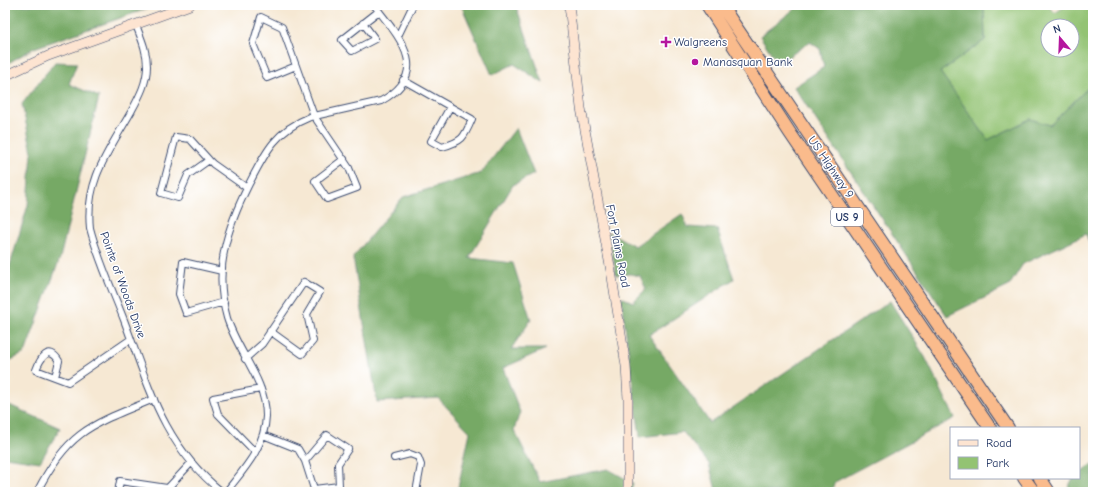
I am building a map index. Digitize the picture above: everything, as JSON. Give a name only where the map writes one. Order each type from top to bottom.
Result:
[{"type":"highway","name":"US Highway 9","points":[[707,5],[790,133],[989,427]]},
{"type":"highway","name":"US Highway 9","points":[[721,5],[1007,427]]},
{"type":"highway","points":[[1025,479],[1034,492]]},
{"type":"highway","points":[[1041,479],[1049,492]]},
{"type":"street","points":[[5,76],[48,56],[190,5]]},
{"type":"street","points":[[226,492],[256,452],[263,435],[266,414],[261,389],[231,330],[224,302],[222,271],[224,248],[228,230],[263,157],[274,140],[287,128],[299,121],[314,116],[381,101],[396,91],[404,80],[408,64],[407,54],[398,36],[374,5]]},
{"type":"street","points":[[398,36],[413,5]]},
{"type":"street","name":"Fort Plains Road","points":[[568,5],[582,116],[612,277],[626,366],[628,399],[628,492]]},
{"type":"street","points":[[363,23],[374,39],[352,51],[342,40],[363,23],[379,11]]},
{"type":"street","points":[[296,66],[267,78],[253,44],[261,17],[282,27],[314,116],[344,159],[349,168],[356,188],[327,199],[315,180],[344,159]]},
{"type":"street","name":"Pointe of Woods Drive","points":[[136,25],[146,55],[146,80],[140,95],[95,176],[89,204],[90,228],[93,240],[154,399],[172,437],[190,463],[222,492]]},
{"type":"street","points":[[404,80],[472,119],[465,137],[457,143],[442,147],[431,141],[450,107]]},
{"type":"street","points":[[209,160],[188,175],[178,198],[161,193],[176,137],[190,140],[209,160],[247,188]]},
{"type":"street","points":[[222,271],[183,262],[179,294],[186,313],[224,302]]},
{"type":"street","points":[[245,359],[262,344],[270,332],[304,282],[320,292],[307,314],[313,340],[302,354],[270,332]]},
{"type":"street","points":[[55,377],[68,382],[131,339]]},
{"type":"street","points":[[256,452],[218,414],[213,398],[261,389]]},
{"type":"street","points":[[37,492],[56,458],[78,435],[103,420],[154,399]]},
{"type":"street","points":[[263,435],[298,450],[306,461],[314,489],[339,486],[338,464],[348,449],[327,435],[306,461]]},
{"type":"street","points":[[394,458],[410,454],[418,457],[421,465],[416,492]]},
{"type":"street","points":[[118,492],[120,481],[165,490],[190,463]]},
{"type":"green space","points":[[5,5],[158,5],[34,48],[5,65]]},
{"type":"green space","points":[[461,5],[520,5],[516,6],[543,83],[514,64],[492,75]]},
{"type":"green space","points":[[798,5],[984,5],[985,40],[940,72],[988,140],[1030,119],[1050,125],[1093,83],[1093,253],[1086,234],[1023,264],[1009,286],[947,316],[794,87],[824,67],[820,49],[810,42],[778,64],[760,36]]},
{"type":"green space","points":[[984,5],[1047,5],[1055,13],[1067,5],[1093,5],[1093,83],[1050,125],[1030,119],[988,140],[940,72],[985,40]]},
{"type":"green space","points":[[55,62],[77,63],[69,84],[99,97],[60,258],[25,353],[5,363],[5,282],[28,205],[32,152],[22,104]]},
{"type":"green space","points":[[516,128],[534,174],[513,185],[469,258],[513,263],[531,320],[511,349],[546,349],[503,368],[520,412],[514,430],[540,482],[608,469],[633,483],[631,492],[457,492],[470,432],[438,398],[377,402],[353,257],[403,197],[481,173]]},
{"type":"green space","points":[[682,214],[688,227],[717,229],[734,279],[649,335],[710,423],[890,301],[925,357],[955,418],[835,482],[831,492],[715,492],[716,490],[709,464],[683,432],[640,437],[621,297],[633,302],[646,289],[640,276],[630,274],[616,275],[609,232],[635,246]]},
{"type":"green space","points":[[5,403],[60,428],[40,462],[5,457]]},
{"type":"green space","points":[[1093,464],[1093,492],[1066,492],[1072,479],[1080,479],[1080,473]]},
{"type":"place","name":"Walgreens","points":[[666,42]]},
{"type":"place","name":"Manasquan Bank","points":[[695,62]]}]
